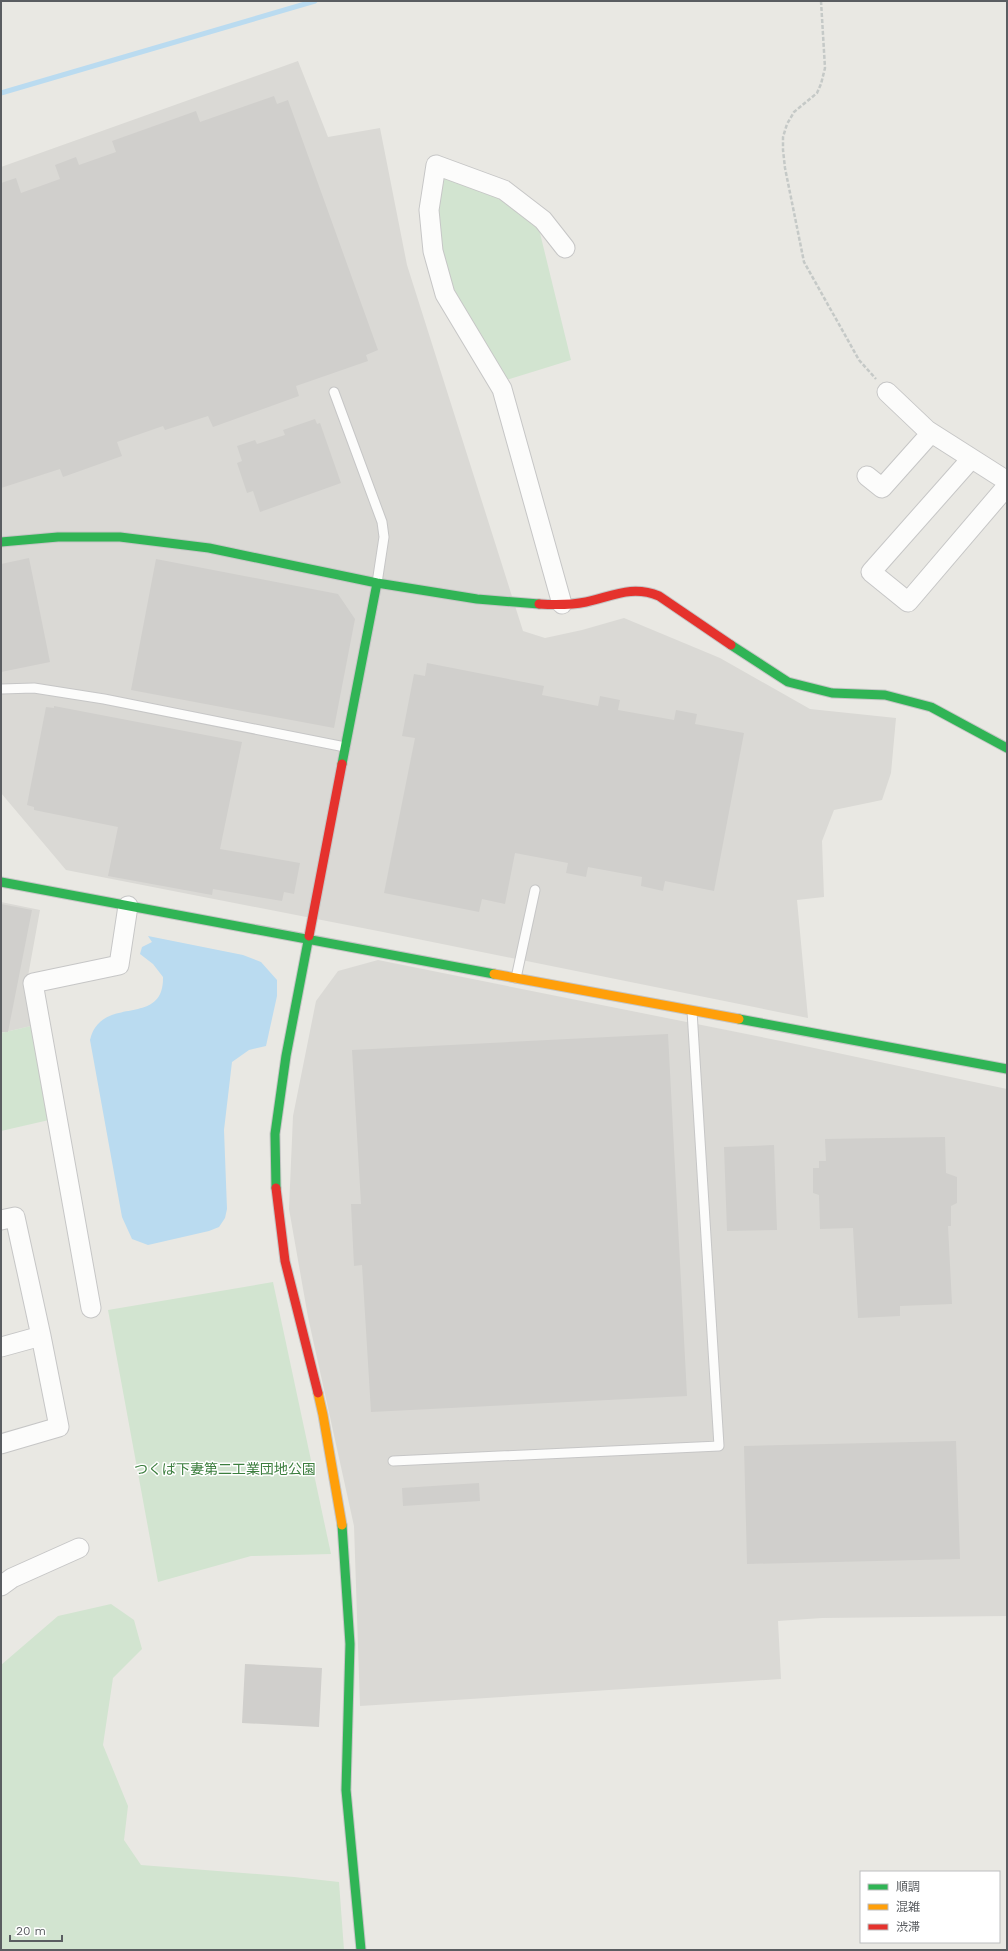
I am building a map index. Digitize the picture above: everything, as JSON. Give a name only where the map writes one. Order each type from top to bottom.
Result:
[{"type":"street","points":[[562,604],[502,389],[445,294],[433,251],[429,210],[436,165],[504,190],[543,220],[566,248]]},
{"type":"street","points":[[887,392],[931,433],[1007,481]]},
{"type":"street","points":[[867,476],[882,488],[931,433]]},
{"type":"street","points":[[971,459],[871,572],[908,602],[1007,486]]},
{"type":"street","points":[[1,542],[58,537],[120,537],[209,548],[377,583],[477,599],[551,605],[585,602],[633,590],[649,592],[788,682],[832,693],[885,695],[931,707],[1007,748]]},
{"type":"street","points":[[361,1950],[346,1790],[350,1644],[342,1533],[323,1414],[285,1261],[276,1185],[275,1134],[286,1056],[377,583]]},
{"type":"street","points":[[1,882],[1007,1069]]},
{"type":"street","points":[[91,1308],[33,983],[119,965],[128,906]]},
{"type":"street","points":[[1,1220],[15,1217],[59,1427],[1,1444]]},
{"type":"street","points":[[1,1347],[40,1336]]},
{"type":"street","points":[[1,1586],[12,1578],[79,1548]]},
{"type":"lane","points":[[334,392],[382,522],[384,537],[377,583]]},
{"type":"lane","points":[[1,689],[34,688],[81,695],[345,747]]},
{"type":"lane","points":[[516,978],[535,890]]},
{"type":"lane","points":[[393,1461],[719,1446],[692,1011]]},
{"type":"path","points":[[821,1],[824,73],[817,93],[794,112],[787,124],[783,143],[785,168],[804,262],[859,360],[887,392]]},
{"type":"shaded area","points":[[298,61],[328,137],[380,128],[407,265],[523,631],[545,638],[582,630],[624,618],[720,658],[810,709],[896,718],[891,773],[882,800],[834,810],[822,841],[824,897],[797,900],[808,1018],[383,932],[66,870],[1,793],[1,167]]},
{"type":"shaded area","points":[[1,902],[40,910],[26,987],[31,1026],[1,1033]]},
{"type":"shaded area","points":[[378,960],[786,1042],[1007,1089],[1007,1616],[822,1618],[778,1621],[781,1679],[360,1706],[354,1526],[308,1317],[289,1209],[293,1116],[316,1001],[338,971]]},
{"type":"green space","points":[[445,175],[503,196],[539,229],[571,360],[503,381],[453,287],[441,246],[437,214]]},
{"type":"green space","points":[[31,1026],[49,1120],[1,1131],[1,1033]]},
{"type":"green space","name":"つくば下妻第二工業団地公園","points":[[273,1282],[331,1554],[251,1556],[158,1582],[108,1310]]},
{"type":"green space","points":[[111,1604],[134,1620],[142,1649],[113,1678],[103,1745],[128,1806],[124,1840],[141,1865],[339,1882],[344,1950],[1,1950],[1,1665],[58,1616]]},
{"type":"water","points":[[148,936],[243,955],[261,962],[277,980],[277,996],[266,1046],[249,1050],[232,1062],[224,1130],[227,1209],[225,1218],[219,1227],[209,1231],[148,1245],[132,1239],[122,1217],[90,1040],[96,1026],[106,1018],[118,1013],[143,1007],[154,1002],[161,993],[163,977],[153,964],[140,954],[142,947],[152,942]]},
{"type":"building","points":[[274,96],[277,104],[288,100],[378,350],[366,355],[368,361],[296,386],[299,396],[213,427],[208,416],[165,430],[163,426],[117,442],[122,456],[63,477],[60,469],[1,488],[1,183],[16,178],[21,193],[60,179],[55,165],[76,157],[79,165],[116,152],[112,141],[196,111],[200,122]]},
{"type":"building","points":[[315,419],[317,424],[320,423],[341,483],[260,512],[253,491],[247,493],[237,463],[242,461],[237,446],[255,440],[257,444],[285,435],[283,430]]},
{"type":"building","points":[[29,558],[50,662],[1,672],[1,564]]},
{"type":"building","points":[[156,559],[338,594],[355,619],[334,728],[131,690]]},
{"type":"building","points":[[427,663],[544,686],[542,695],[598,706],[600,696],[620,700],[618,710],[674,720],[676,710],[697,714],[695,724],[744,733],[714,891],[665,881],[663,891],[641,886],[642,877],[588,867],[586,877],[566,873],[568,863],[515,853],[505,904],[482,899],[479,912],[384,893],[415,738],[402,736],[414,674],[425,676]]},
{"type":"building","points":[[54,706],[242,742],[220,849],[300,863],[294,894],[284,892],[282,901],[213,889],[212,895],[108,876],[118,827],[34,810],[34,807],[27,805],[46,707],[54,708]]},
{"type":"building","points":[[1,904],[32,910],[8,1032],[1,1032]]},
{"type":"building","points":[[668,1034],[687,1396],[371,1412],[362,1265],[354,1266],[351,1204],[361,1204],[352,1050]]},
{"type":"building","points":[[945,1137],[946,1173],[957,1177],[957,1203],[951,1206],[951,1226],[948,1226],[952,1304],[900,1306],[900,1316],[858,1318],[853,1228],[820,1229],[819,1195],[813,1193],[813,1168],[819,1168],[819,1161],[826,1161],[825,1139]]},
{"type":"building","points":[[774,1145],[777,1230],[727,1231],[724,1147]]},
{"type":"building","points":[[956,1441],[960,1559],[747,1564],[744,1446]]},
{"type":"building","points":[[479,1483],[480,1501],[403,1506],[402,1488]]},
{"type":"building","points":[[245,1664],[322,1668],[319,1727],[242,1723]]},
{"type":"waterway","points":[[1,93],[315,1]]},
{"type":"traffic: fast","points":[[1,542],[58,537],[120,537],[209,548],[377,583],[477,599],[539,604]]},
{"type":"traffic: fast","points":[[342,764],[377,583]]},
{"type":"traffic: fast","points":[[731,645],[788,682],[832,693],[885,695],[931,707],[1007,748]]},
{"type":"traffic: fast","points":[[1,882],[494,974]]},
{"type":"traffic: fast","points":[[276,1188],[275,1134],[286,1056],[309,936]]},
{"type":"traffic: fast","points":[[739,1019],[1007,1069]]},
{"type":"traffic: fast","points":[[342,1525],[350,1644],[346,1790],[361,1950]]},
{"type":"traffic: slow","points":[[494,974],[739,1019]]},
{"type":"traffic: slow","points":[[318,1393],[342,1525]]},
{"type":"traffic: jam","points":[[539,604],[574,604],[631,591],[640,591],[659,596],[731,645]]},
{"type":"traffic: jam","points":[[309,936],[342,764]]},
{"type":"traffic: jam","points":[[276,1188],[285,1261],[318,1393]]}]
